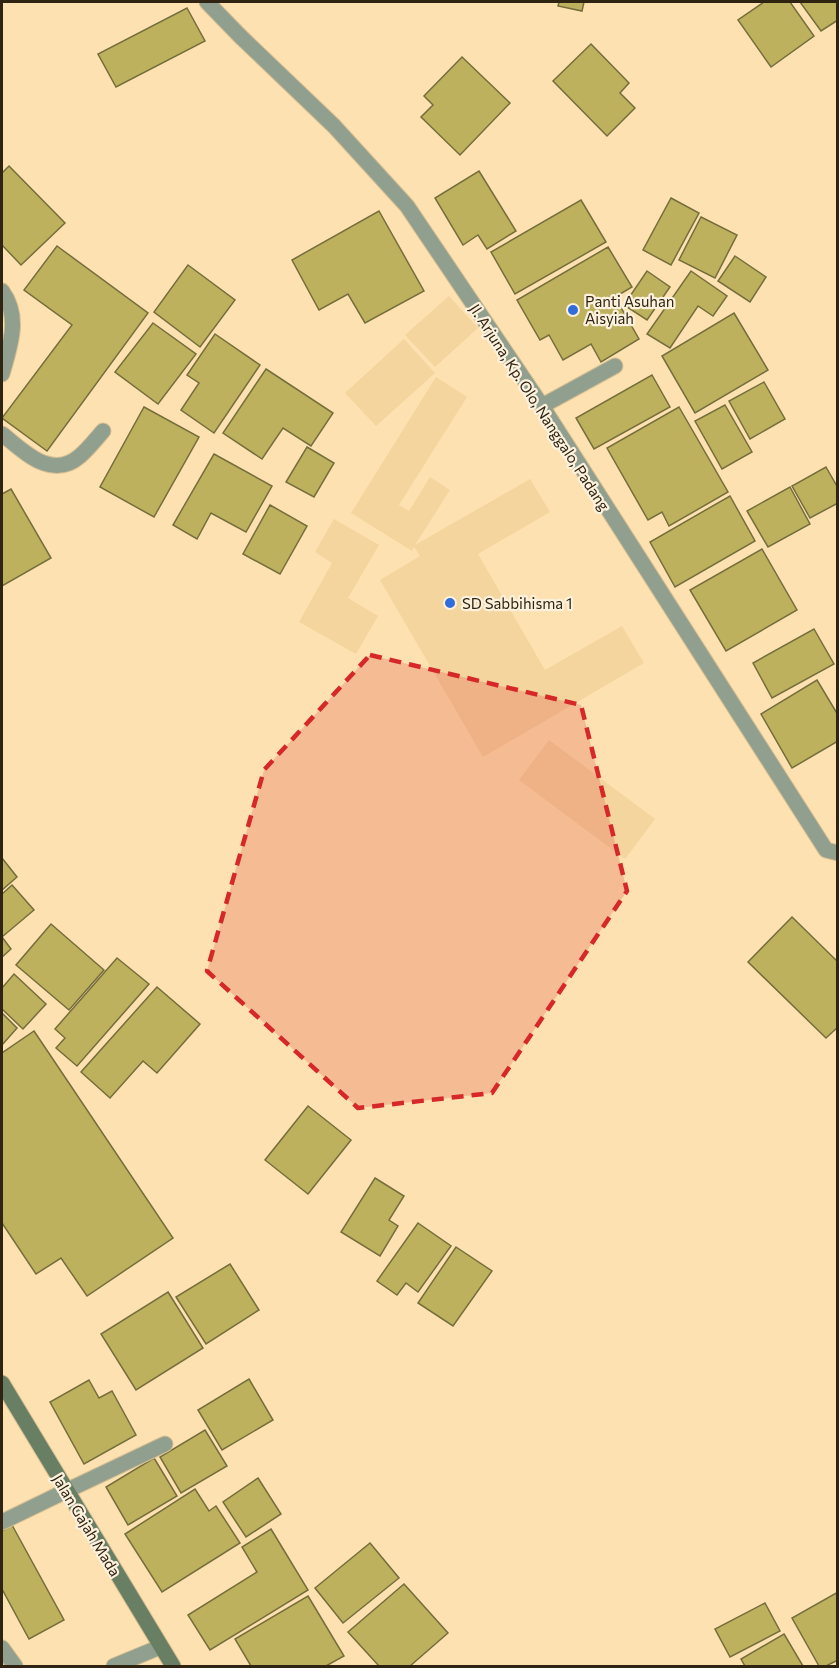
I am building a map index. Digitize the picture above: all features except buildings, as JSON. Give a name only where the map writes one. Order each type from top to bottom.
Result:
[{"type":"main road","name":"Jalan Gajah Mada","points":[[2,1383],[173,1666]]},
{"type":"street","name":"Jl. Arjuna, Kp. Olo, Nanggalo, Padang","points":[[207,2],[334,126],[407,206],[542,406],[832,852]]},
{"type":"street","points":[[2,291],[13,317],[10,343],[2,374]]},
{"type":"street","points":[[542,406],[615,366]]},
{"type":"street","points":[[2,434],[38,462],[56,466],[79,457],[103,431]]},
{"type":"street","points":[[2,1522],[165,1444]]},
{"type":"street","points":[[114,1666],[160,1647]]},
{"type":"street","points":[[2,1648],[15,1666]]},
{"type":"highlighted area","points":[[370,655],[581,705],[627,891],[492,1093],[358,1108],[207,971],[264,770]]},
{"type":"shaded area","points":[[449,296],[478,328],[435,367],[405,335]]},
{"type":"shaded area","points":[[404,339],[435,373],[376,426],[345,393]]},
{"type":"shaded area","name":"SD Sabbihisma 1","points":[[436,377],[467,397],[399,505],[409,511],[430,477],[450,490],[415,545],[530,479],[550,512],[478,554],[545,670],[622,626],[644,663],[483,757],[380,580],[420,556],[414,547],[412,551],[351,513]]},
{"type":"shaded area","points":[[334,519],[379,545],[348,598],[378,616],[356,654],[299,622],[332,563],[315,552]]},
{"type":"shaded area","points":[[549,740],[655,819],[625,859],[519,780]]},
{"type":"place","name":"Panti Asuhan Aisyiah","points":[[573,310]]},
{"type":"place","name":"SD Sabbihisma 1","points":[[450,603]]}]
